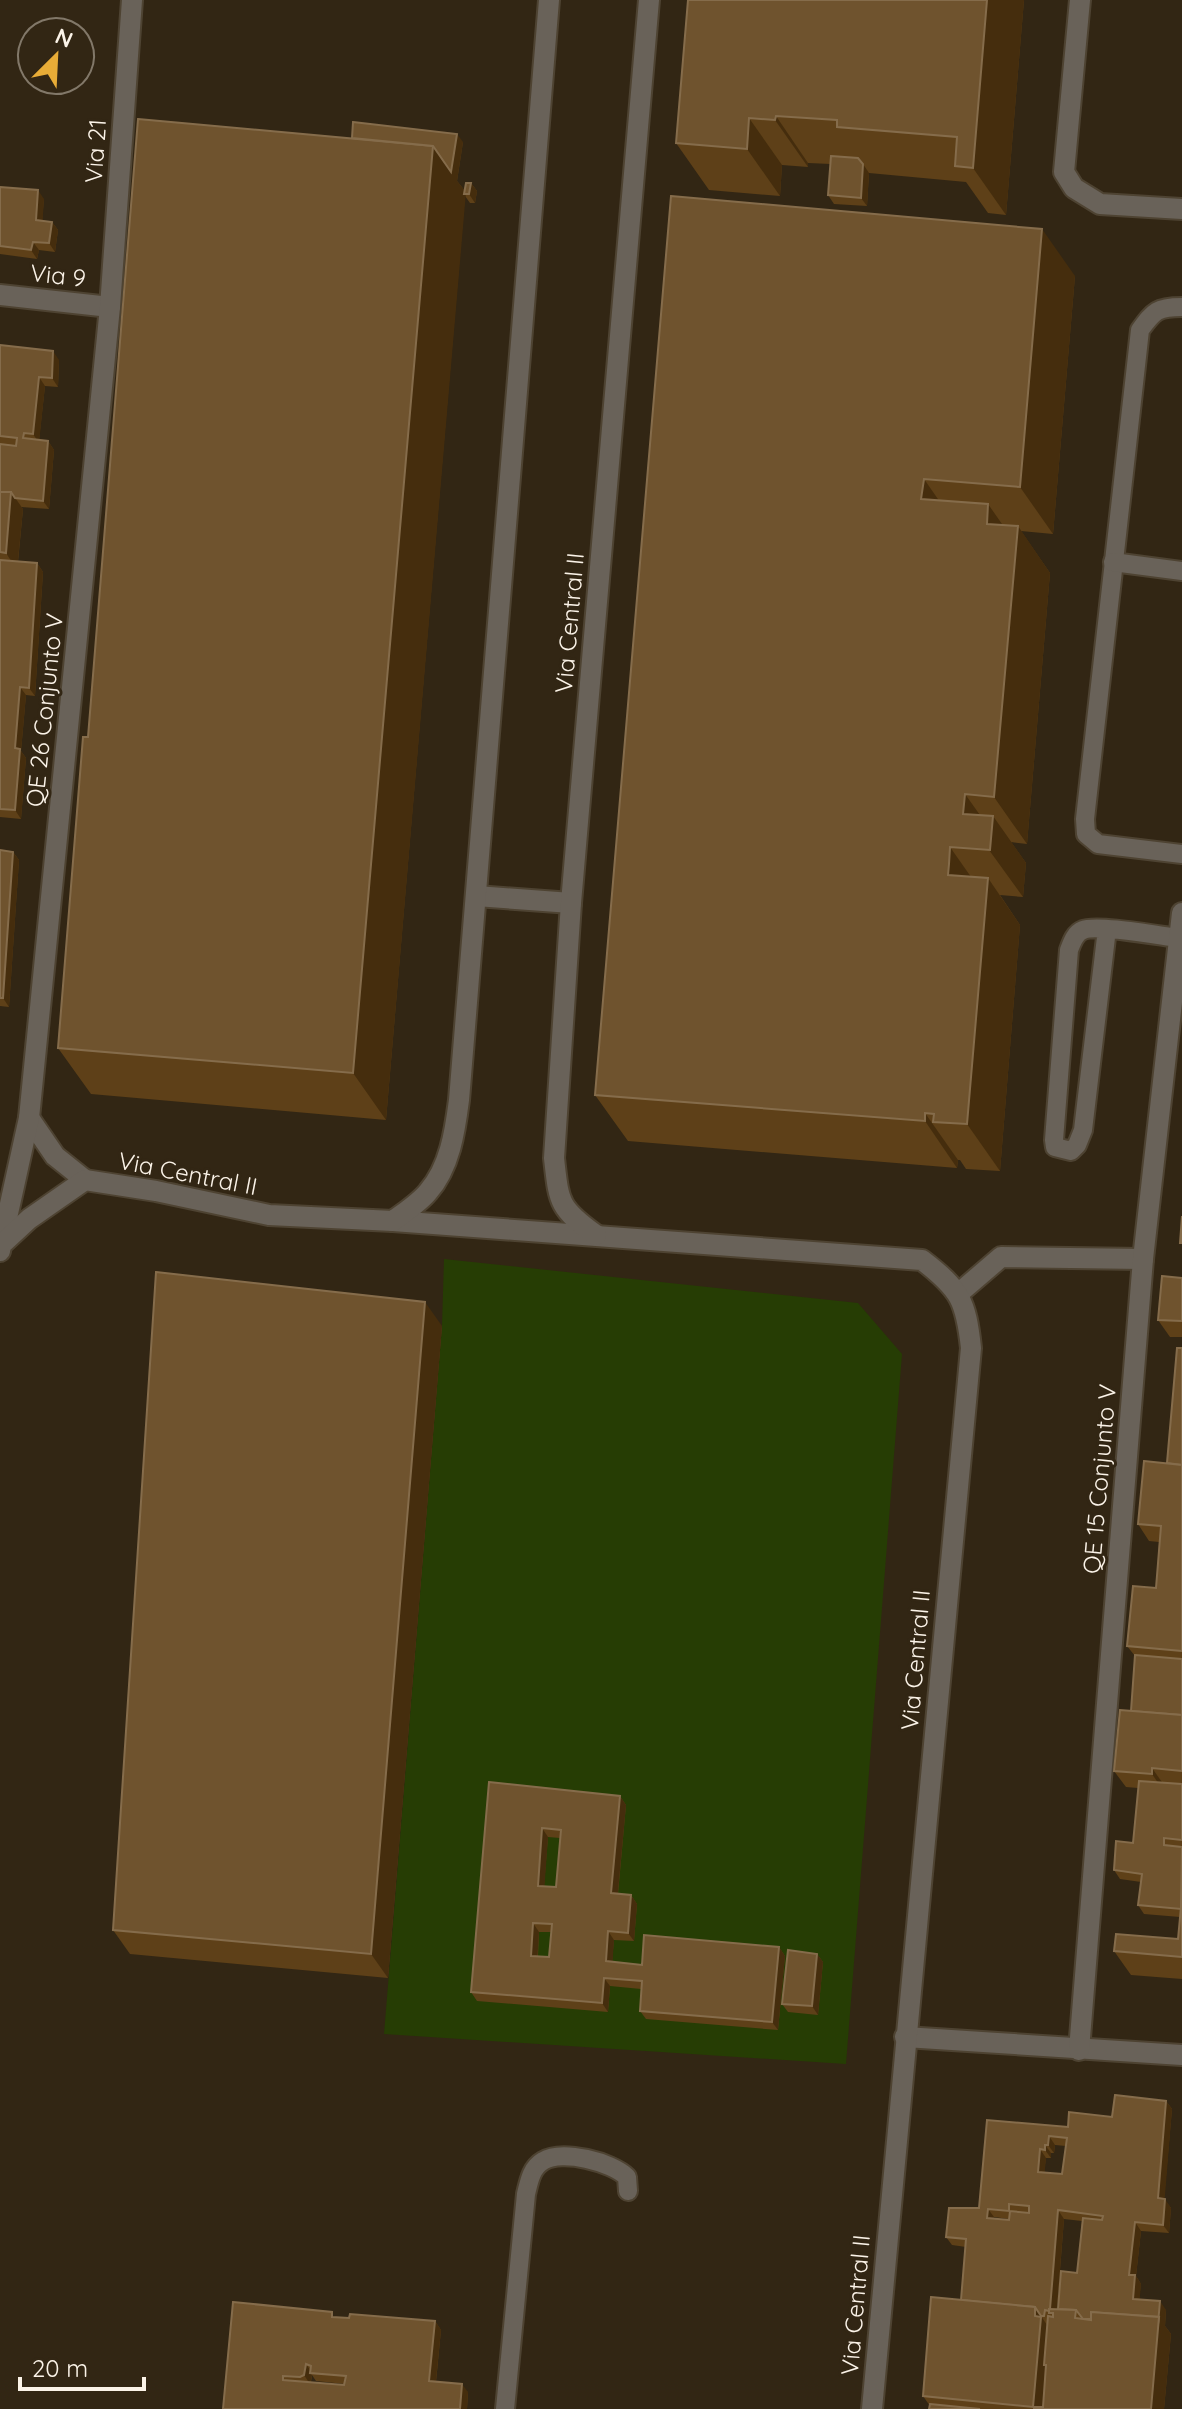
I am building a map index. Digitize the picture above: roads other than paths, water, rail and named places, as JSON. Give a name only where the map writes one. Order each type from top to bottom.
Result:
[{"type":"street","name":"Via 21","points":[[110,307],[132,0]]},
{"type":"street","points":[[393,1221],[429,1191],[446,1161],[454,1133],[549,0]]},
{"type":"street","name":"Via Central II","points":[[596,1235],[575,1220],[558,1198],[554,1158],[571,903],[649,0]]},
{"type":"street","points":[[1080,0],[1064,172],[1074,188],[1100,204],[1182,209]]},
{"type":"street","name":"Via 9","points":[[0,295],[110,307]]},
{"type":"street","name":"QE 26 Conjunto V","points":[[1,1248],[29,1118],[110,307]]},
{"type":"street","points":[[476,896],[571,903]]},
{"type":"street","name":"QE 15 Conjunto V","points":[[1079,2050],[1143,1259],[1182,913]]},
{"type":"street","points":[[29,1118],[55,1156],[85,1180]]},
{"type":"street","name":"Via Central II","points":[[1,1248],[29,1219],[85,1180],[156,1191],[269,1215],[393,1221],[922,1260],[947,1278],[967,1314],[971,1348],[872,2409]]},
{"type":"street","points":[[958,1294],[1001,1257],[1143,1259]]},
{"type":"street","points":[[905,2037],[1182,2055]]},
{"type":"lane","points":[[1182,307],[1167,307],[1153,312],[1140,330],[1085,819],[1086,834],[1098,844],[1182,854]]},
{"type":"lane","points":[[1113,562],[1182,571]]},
{"type":"lane","points":[[1107,929],[1083,1130],[1071,1151],[1062,1150],[1055,1147],[1054,1140],[1069,950],[1080,931],[1087,928],[1107,929],[1178,938]]},
{"type":"lane","points":[[505,2409],[526,2194],[533,2171],[543,2161],[552,2158],[604,2163],[627,2177],[628,2191]]}]
